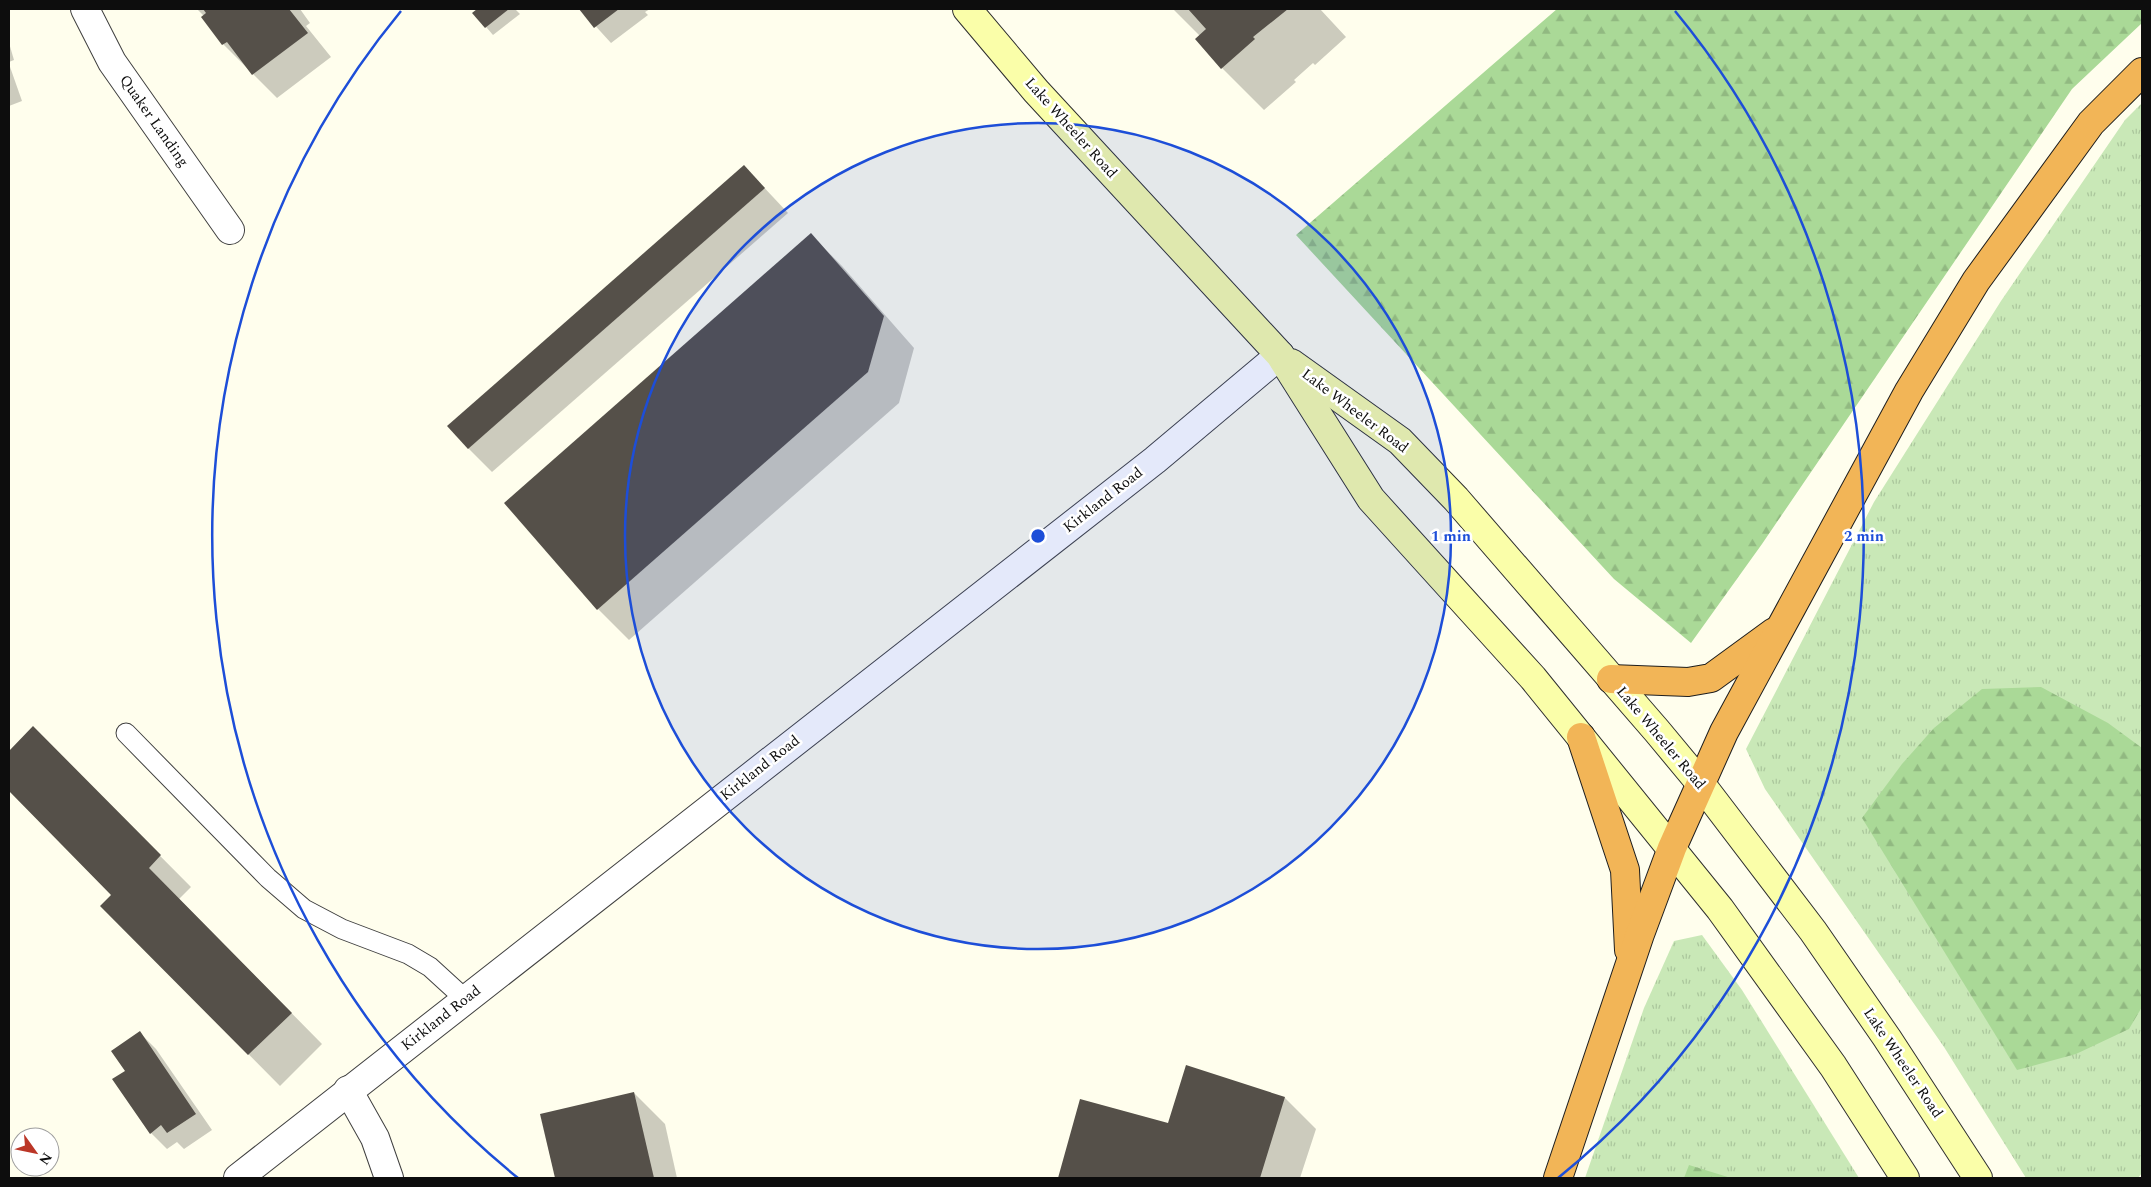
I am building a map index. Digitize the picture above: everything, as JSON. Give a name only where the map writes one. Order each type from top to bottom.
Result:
[{"type":"highway","points":[[1558,1178],[1630,963],[1672,848],[1724,732],[1909,391],[1976,281],[2091,123],[2142,72]]},
{"type":"highway","points":[[1611,679],[1688,682],[1711,678],[1779,629]]},
{"type":"highway","points":[[1581,737],[1625,870],[1630,963]]},
{"type":"main road","name":"Lake Wheeler Road","points":[[967,9],[1036,91],[1280,355],[1371,499],[1534,678],[1720,910],[1833,1066],[1905,1178]]},
{"type":"main road","name":"Lake Wheeler Road","points":[[1280,355],[1400,441],[1456,499],[1701,784],[1813,931],[1887,1038],[1974,1172]]},
{"type":"street","name":"Quaker Landing","points":[[85,9],[112,62],[230,230]]},
{"type":"street","name":"Kirkland Road","points":[[238,1178],[1155,460],[1280,355]]},
{"type":"street","points":[[348,1090],[375,1138],[389,1178]]},
{"type":"lane","points":[[126,733],[268,878],[304,909],[342,928],[408,954],[430,967],[465,999]]},
{"type":"green space","points":[[1557,9],[2142,9],[2142,23],[2072,89],[1762,544],[1691,643],[1614,579],[1296,235]]},
{"type":"green space","points":[[2142,103],[2142,1173],[2138,1178],[2026,1178],[1944,1047],[1765,789],[1746,749],[1874,502],[2001,301],[2125,120]]},
{"type":"green space","points":[[2041,687],[2108,723],[2142,748],[2142,1007],[2129,1029],[2076,1054],[2017,1070],[1862,818],[1902,764],[1934,728],[1982,689]]},
{"type":"green space","points":[[1702,935],[1742,990],[1859,1178],[1585,1178],[1644,1008],[1674,941]]},
{"type":"green space","points":[[1689,1165],[1731,1178],[1684,1178]]},
{"type":"building","points":[[203,9],[289,9],[308,33],[252,75],[227,42],[222,45],[201,17],[206,13]]},
{"type":"building","points":[[477,9],[509,9],[485,28],[472,13]]},
{"type":"building","points":[[579,9],[619,9],[594,28]]},
{"type":"building","points":[[1188,9],[1288,9],[1253,37],[1255,39],[1221,69],[1195,39],[1206,29]]},
{"type":"building","points":[[744,165],[765,188],[468,449],[447,426]]},
{"type":"building","points":[[811,233],[884,316],[868,372],[597,610],[504,503]]},
{"type":"building","points":[[33,726],[161,855],[149,868],[292,1013],[248,1055],[100,906],[111,895],[9,791],[9,751]]},
{"type":"building","points":[[140,1031],[196,1114],[167,1133],[161,1125],[150,1134],[112,1079],[125,1071],[111,1051]]},
{"type":"building","points":[[1186,1065],[1285,1097],[1260,1178],[1058,1178],[1080,1099],[1168,1123]]},
{"type":"building","points":[[634,1092],[654,1178],[555,1178],[540,1114]]}]
